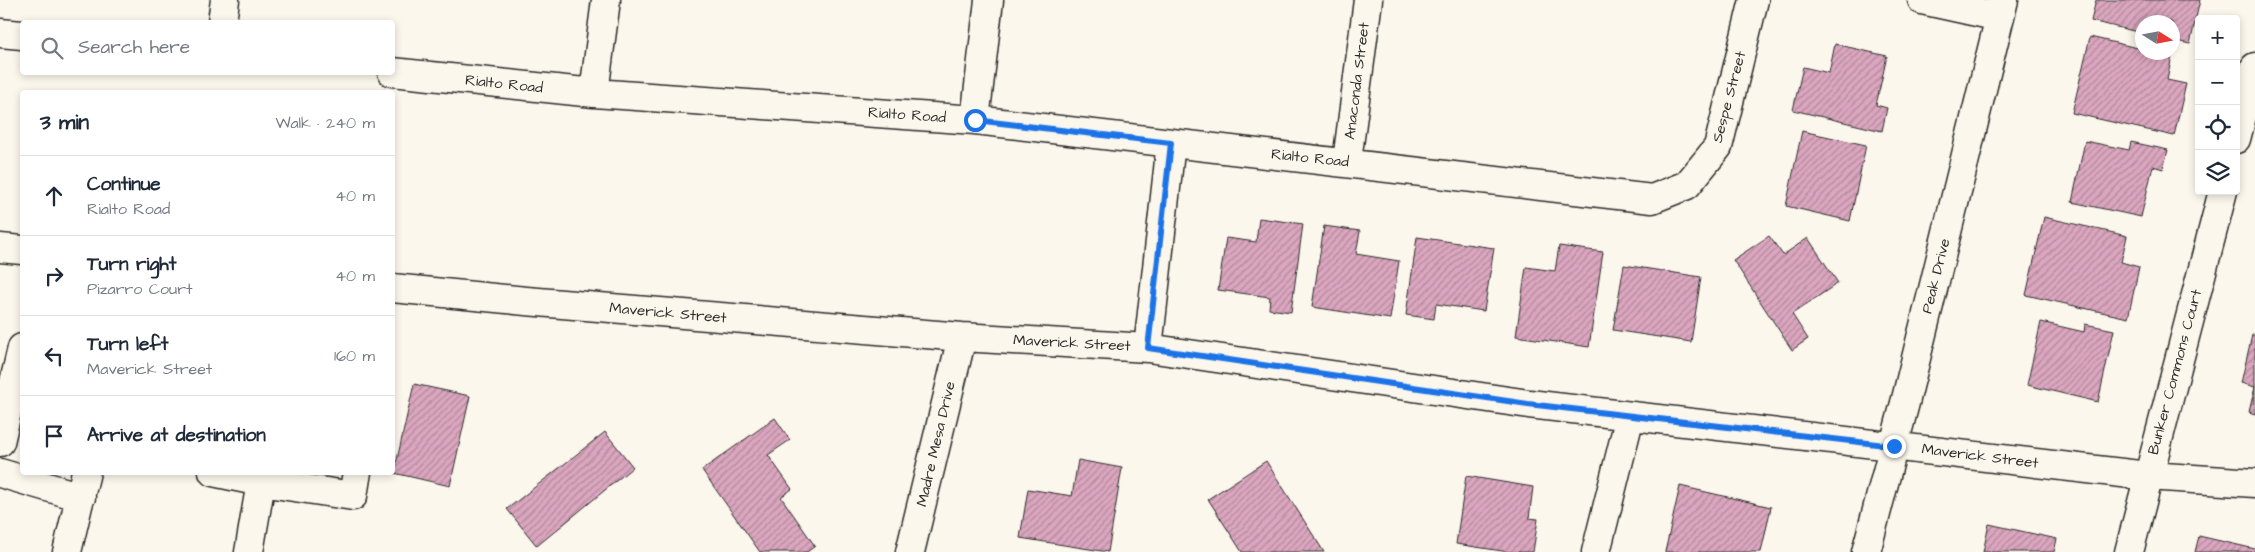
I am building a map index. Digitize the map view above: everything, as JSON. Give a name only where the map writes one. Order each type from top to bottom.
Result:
[{"type":"street","points":[[222,20],[225,0]]},
{"type":"street","points":[[594,93],[606,0]]},
{"type":"street","points":[[975,120],[989,0]]},
{"type":"street","name":"Anaconda Street","points":[[1347,162],[1368,0]]},
{"type":"street","name":"Sespe Street","points":[[1687,185],[1718,147],[1754,0]]},
{"type":"street","points":[[1922,0],[2002,8]]},
{"type":"street","name":"Peak Drive","points":[[1866,552],[2002,8]]},
{"type":"street","points":[[0,33],[20,35]]},
{"type":"street","points":[[2240,124],[2255,67]]},
{"type":"street","name":"Rialto Road","points":[[395,72],[594,93],[975,120],[1652,198],[1687,185]]},
{"type":"street","points":[[1148,348],[1171,143]]},
{"type":"street","name":"Bunker Commons Court","points":[[2129,552],[2222,195]]},
{"type":"street","points":[[0,248],[20,250]]},
{"type":"street","name":"Maverick Street","points":[[395,291],[962,337],[1148,348],[1528,404],[2148,476],[2255,483]]},
{"type":"street","name":"Madre Mesa Drive","points":[[910,552],[962,337]]},
{"type":"street","points":[[0,442],[20,357]]},
{"type":"street","points":[[1596,552],[1630,416]]},
{"type":"street","points":[[0,473],[83,485],[67,552]]},
{"type":"street","points":[[227,475],[353,496],[356,475]]},
{"type":"street","points":[[249,552],[261,482]]},
{"type":"building","points":[[2096,0],[2200,0],[2197,15],[2195,15],[2190,44],[2180,42],[2180,15],[2135,15],[2135,31],[2091,21]]},
{"type":"building","points":[[2090,37],[2135,47],[2135,60],[2171,60],[2167,80],[2186,84],[2174,136],[2072,113]]},
{"type":"building","points":[[1835,44],[1887,56],[1876,105],[1887,108],[1882,131],[1793,110],[1803,67],[1829,73]]},
{"type":"building","points":[[1802,131],[1866,145],[1850,221],[1786,206]]},
{"type":"building","points":[[2085,141],[2129,150],[2131,142],[2168,150],[2163,169],[2153,166],[2141,217],[2072,202]]},
{"type":"building","points":[[2044,217],[2127,236],[2121,262],[2139,267],[2128,318],[2026,295]]},
{"type":"building","points":[[1259,218],[1303,224],[1291,312],[1269,309],[1270,297],[1218,290],[1226,238],[1256,242]]},
{"type":"building","points":[[1324,226],[1360,231],[1356,254],[1399,261],[1390,319],[1312,307]]},
{"type":"building","points":[[1769,236],[1783,255],[1808,238],[1838,283],[1792,314],[1808,339],[1792,350],[1733,260]]},
{"type":"building","points":[[1417,237],[1494,248],[1484,311],[1436,304],[1434,319],[1406,315]]},
{"type":"building","points":[[1559,246],[1603,252],[1589,347],[1516,336],[1526,267],[1555,271]]},
{"type":"building","points":[[1624,265],[1701,277],[1691,342],[1613,330]]},
{"type":"building","points":[[2041,322],[2084,332],[2085,324],[2114,330],[2098,402],[2027,385]]},
{"type":"building","points":[[2252,335],[2255,335],[2255,387],[2241,383]]},
{"type":"building","points":[[414,384],[470,396],[450,486],[395,473]]},
{"type":"building","points":[[2255,387],[2255,414],[2249,412]]},
{"type":"building","points":[[775,418],[790,440],[768,455],[792,489],[781,497],[815,546],[807,552],[760,552],[702,470]]},
{"type":"building","points":[[605,432],[633,467],[537,546],[507,509]]},
{"type":"building","points":[[1078,460],[1122,468],[1108,552],[1020,538],[1028,489],[1072,496]]},
{"type":"building","points":[[1266,461],[1324,552],[1242,552],[1208,499]]},
{"type":"building","points":[[1466,476],[1533,487],[1529,518],[1538,519],[1533,552],[1509,552],[1456,544]]},
{"type":"building","points":[[1680,486],[1771,507],[1761,552],[1665,552]]},
{"type":"building","points":[[1989,524],[2057,539],[2054,552],[1983,552]]},
{"type":"building","points":[[2199,536],[2255,549],[2255,552],[2195,552]]},
{"type":"route","points":[[975,120],[1171,143],[1148,348],[1528,404],[1894,446]]}]
